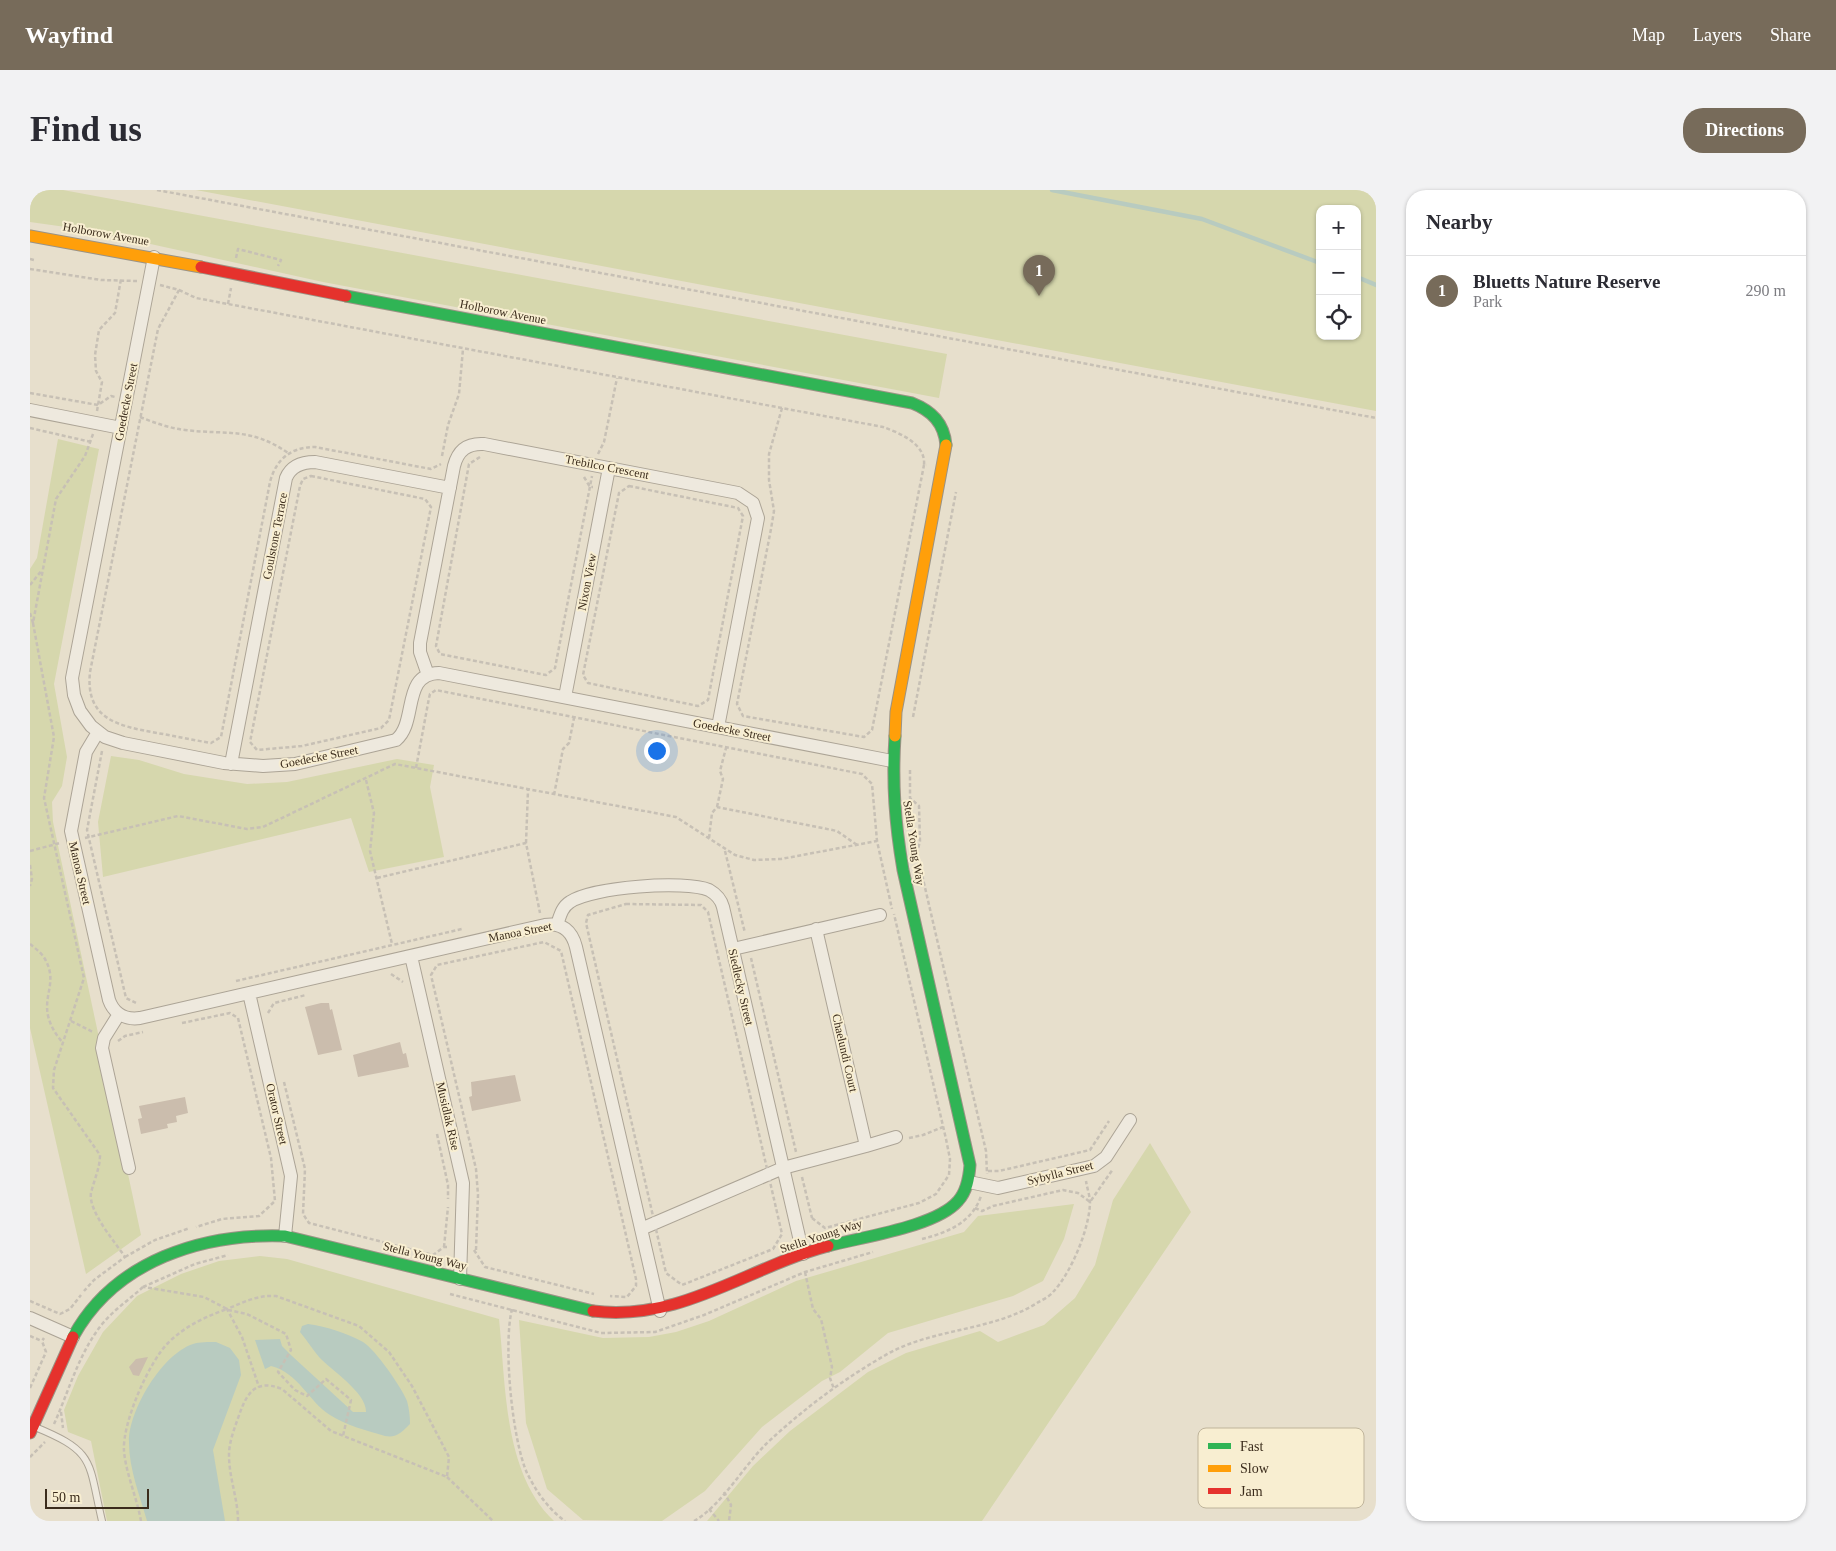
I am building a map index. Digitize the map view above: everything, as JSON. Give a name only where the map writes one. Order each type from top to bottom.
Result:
[{"type":"street","name":"Holborow Avenue","points":[[30,236],[154,257],[364,300],[912,403],[927,410],[939,420],[945,433],[946,447]]},
{"type":"street","name":"Goedecke Street","points":[[154,257],[72,678],[76,704],[85,719],[102,734],[123,743],[231,764],[263,766],[295,764],[392,742],[402,734],[406,727],[416,686],[428,674],[442,673],[892,761]]},
{"type":"street","points":[[30,410],[121,428]]},
{"type":"street","name":"Trebilco Crescent","points":[[428,674],[420,652],[420,643],[458,453],[475,444],[594,465],[738,493],[750,500],[758,510],[758,522],[718,727]]},
{"type":"street","name":"Stella Young Way","points":[[32,1430],[73,1337],[100,1300],[135,1272],[165,1256],[222,1238],[254,1234],[285,1236],[603,1313],[635,1315],[660,1311],[690,1302],[803,1254],[940,1215],[959,1201],[968,1182],[969,1156],[898,846],[893,802],[892,761],[900,689],[946,447]]},
{"type":"street","name":"Goulstone Terrace","points":[[231,764],[286,478],[290,472],[298,465],[315,462],[450,488]]},
{"type":"street","name":"Nixon View","points":[[564,697],[609,468]]},
{"type":"street","name":"Manoa Street","points":[[102,734],[86,752],[72,826],[72,840],[109,1000],[119,1014],[128,1018],[140,1018],[542,925],[556,925],[568,930],[574,940],[660,1311]]},
{"type":"street","name":"Siedlecky Street","points":[[556,925],[564,907],[578,898],[638,886],[700,888],[712,892],[720,900],[803,1254]]},
{"type":"street","points":[[733,949],[880,915]]},
{"type":"street","name":"Chaelundi Court","points":[[816,930],[866,1146]]},
{"type":"street","name":"Musidlak Rise","points":[[411,956],[463,1183],[460,1279]]},
{"type":"street","name":"Orator Street","points":[[249,993],[291,1176],[285,1236]]},
{"type":"street","points":[[119,1014],[104,1038],[103,1053],[129,1168]]},
{"type":"street","name":"Sybylla Street","points":[[968,1182],[1001,1188],[1094,1166],[1104,1159],[1130,1120]]},
{"type":"street","points":[[641,1229],[783,1168],[896,1138]]},
{"type":"street","points":[[30,1318],[73,1337]]},
{"type":"lane","points":[[32,1430],[64,1439],[79,1449],[86,1458],[102,1521]]},
{"type":"path","points":[[157,190],[1376,418]]},
{"type":"path","points":[[30,259],[34,260]]},
{"type":"path","points":[[30,269],[101,280],[121,279],[149,283],[179,290],[196,298],[782,408],[894,431],[920,449],[925,458],[872,730],[864,737],[744,716],[737,704],[771,529],[773,506],[769,480],[769,454],[782,408]]},
{"type":"path","points":[[102,382],[96,371],[95,356],[99,330],[115,313],[121,279]]},
{"type":"path","points":[[179,290],[158,328],[89,682],[92,699],[102,714],[116,724],[126,727],[211,743],[221,737],[270,482],[277,464],[288,453],[304,447],[315,447],[431,469],[441,464],[448,425],[459,394],[463,349]]},
{"type":"path","points":[[490,459],[480,457],[469,464],[436,646],[440,654],[546,675],[555,668],[594,465],[604,442],[617,377]]},
{"type":"path","points":[[30,393],[98,405],[112,396]]},
{"type":"path","points":[[140,417],[184,430],[235,432],[254,436],[288,453]]},
{"type":"path","points":[[30,428],[91,442],[85,456],[56,499],[32,623]]},
{"type":"path","points":[[924,465],[943,468]]},
{"type":"path","points":[[574,475],[584,477],[590,487]]},
{"type":"path","points":[[311,476],[425,499],[431,507],[389,720],[382,728],[302,746],[257,750],[250,742],[303,479],[311,476]]},
{"type":"path","points":[[629,486],[738,508],[743,516],[708,700],[698,706],[588,684],[583,675],[619,493],[629,486]]},
{"type":"path","points":[[911,726],[956,490]]},
{"type":"path","points":[[30,584],[43,569]]},
{"type":"path","points":[[30,613],[54,737],[44,798],[84,978],[54,1070],[53,1088],[100,1155],[100,1163],[91,1192],[92,1207],[144,1287],[204,1297],[227,1309],[255,1318],[286,1334],[291,1350],[278,1372],[295,1390],[307,1396],[326,1379],[351,1400],[343,1436]]},
{"type":"path","points":[[416,768],[429,698],[433,691],[441,690],[862,774],[872,784],[877,841],[950,1159],[949,1175],[941,1188],[930,1198],[825,1228],[812,1218],[725,849]]},
{"type":"path","points":[[554,795],[563,750],[569,743],[574,718]]},
{"type":"path","points":[[102,734],[87,830],[88,837],[126,998],[138,1004],[147,1002]]},
{"type":"path","points":[[709,838],[712,813],[717,808],[723,779],[720,772],[726,748]]},
{"type":"path","points":[[909,762],[910,798],[919,806],[920,841],[917,852],[986,1150],[988,1171],[976,1208],[955,1227],[918,1240]]},
{"type":"path","points":[[30,851],[178,816],[246,829],[263,827],[395,764],[676,817],[735,855],[754,860],[781,859],[877,841]]},
{"type":"path","points":[[365,779],[374,813],[370,852],[392,944]]},
{"type":"path","points":[[528,790],[526,843],[544,942]]},
{"type":"path","points":[[717,808],[836,831],[857,845]]},
{"type":"path","points":[[377,878],[526,843]]},
{"type":"path","points":[[30,865],[32,879],[30,886]]},
{"type":"path","points":[[626,904],[700,905],[708,912],[769,1174],[782,1234],[773,1249],[682,1285],[666,1273],[586,924],[588,915],[626,904]]},
{"type":"path","points":[[233,982],[466,928]]},
{"type":"path","points":[[476,1250],[478,1195],[476,1169],[431,974],[437,965],[544,942],[561,951],[636,1279]]},
{"type":"path","points":[[30,944],[42,955],[48,966],[48,979],[44,988]]},
{"type":"path","points":[[382,976],[392,974],[403,982],[405,991]]},
{"type":"path","points":[[270,1022],[268,1012],[274,1003],[310,994]]},
{"type":"path","points":[[182,1023],[230,1013],[238,1018],[272,1158],[273,1187]]},
{"type":"path","points":[[71,1020],[114,1043],[126,1036],[143,1032]]},
{"type":"path","points":[[48,1032],[63,1043]]},
{"type":"path","points":[[283,1077],[305,1169],[305,1188]]},
{"type":"path","points":[[988,1171],[999,1171],[1090,1150],[1109,1121]]},
{"type":"path","points":[[435,1127],[448,1185],[444,1247]]},
{"type":"path","points":[[896,1138],[924,1135],[943,1127]]},
{"type":"path","points":[[694,1521],[709,1509],[767,1443],[834,1389],[886,1354],[911,1343],[1024,1311],[1052,1293],[1073,1262],[1087,1222],[1090,1202],[1080,1152]]},
{"type":"path","points":[[1090,1202],[1118,1163]]},
{"type":"path","points":[[976,1208],[982,1211],[993,1206],[1063,1190],[1078,1193],[1090,1202]]},
{"type":"path","points":[[781,1228],[812,1218]]},
{"type":"path","points":[[447,1294],[601,1333],[655,1332],[704,1315],[805,1272],[882,1250]]},
{"type":"path","points":[[30,1457],[51,1434],[79,1364],[94,1336],[114,1312],[144,1287],[195,1264],[232,1254]]},
{"type":"path","points":[[30,1301],[60,1314],[70,1309],[94,1280],[125,1257]]},
{"type":"path","points":[[805,1272],[813,1309],[821,1319],[832,1368],[830,1378],[834,1389]]},
{"type":"path","points":[[516,1293],[511,1310],[508,1353],[520,1452],[527,1472],[539,1494],[552,1510],[565,1521]]},
{"type":"path","points":[[141,1521],[124,1450],[125,1431],[130,1413],[148,1375],[166,1344],[183,1330],[203,1318],[263,1295],[276,1296],[359,1326],[389,1352],[412,1386],[449,1457],[447,1477]]},
{"type":"path","points":[[227,1309],[242,1336],[259,1387]]},
{"type":"path","points":[[30,1336],[42,1341],[46,1352],[30,1388]]},
{"type":"path","points":[[238,1521],[229,1462],[230,1447],[246,1397],[259,1387],[274,1386],[282,1388],[331,1431],[447,1477],[493,1521]]},
{"type":"path","points":[[60,1410],[64,1439]]},
{"type":"path","points":[[724,1492],[731,1505],[729,1521]]},
{"type":"path","points":[[709,1509],[719,1521]]},
{"type":"green space","points":[[30,190],[63,190],[947,354],[939,398],[323,282],[87,230],[30,222]]},
{"type":"green space","points":[[196,190],[1376,190],[1376,411]]},
{"type":"green space","points":[[58,439],[99,449],[54,684],[67,757],[62,786],[52,802],[53,822],[141,1235],[86,1274],[30,1028],[30,569],[37,558]]},
{"type":"green space","points":[[111,756],[139,760],[184,774],[247,784],[287,782],[397,759],[434,765],[430,787],[444,857],[369,872],[351,818],[103,877],[98,822]]},
{"type":"green space","points":[[1150,1143],[1191,1212],[982,1521],[707,1521],[753,1466],[790,1431],[868,1372],[906,1353],[980,1331],[998,1342],[1044,1325],[1075,1298],[1095,1265],[1113,1200]]},
{"type":"green space","points":[[1074,1204],[1064,1239],[1043,1281],[1013,1296],[888,1333],[840,1372],[822,1381],[762,1427],[705,1491],[662,1521],[583,1520],[547,1489],[526,1423],[519,1320],[603,1338],[649,1337],[676,1332],[709,1321],[796,1281],[964,1232],[978,1216]]},
{"type":"green space","points":[[260,1256],[287,1259],[499,1319],[506,1399],[516,1453],[525,1478],[537,1501],[554,1521],[107,1521],[91,1441],[68,1432],[64,1410],[78,1376],[103,1332],[137,1296],[181,1274],[219,1261]]},
{"type":"shaded area","points":[[308,1324],[329,1328],[350,1336],[363,1342],[374,1352],[394,1378],[407,1401],[410,1424],[404,1430],[396,1435],[385,1436],[343,1422],[322,1409],[289,1375],[271,1366],[265,1369],[255,1340],[280,1339],[282,1346],[292,1356],[353,1412],[366,1412],[361,1397],[319,1357],[300,1332],[302,1326]]},
{"type":"shaded area","points":[[216,1342],[230,1348],[239,1360],[241,1375],[213,1450],[225,1521],[147,1521],[135,1482],[129,1453],[130,1430],[134,1415],[149,1385],[170,1359],[181,1350],[193,1344]]},
{"type":"building","points":[[329,1003],[330,1010],[332,1009],[342,1050],[318,1055],[305,1007]]},
{"type":"building","points":[[400,1042],[403,1054],[406,1053],[409,1067],[358,1077],[353,1055]]},
{"type":"building","points":[[515,1075],[521,1101],[472,1111],[469,1097],[472,1096],[471,1082]]},
{"type":"building","points":[[185,1097],[188,1113],[176,1116],[177,1122],[167,1124],[168,1128],[141,1134],[138,1119],[142,1118],[139,1106]]},
{"type":"building","points":[[148,1357],[139,1376],[133,1375],[129,1367],[136,1359]]},
{"type":"waterway","points":[[1052,190],[1202,219],[1316,262]]},
{"type":"waterway","points":[[1361,279],[1376,285]]},
{"type":"traffic: fast","points":[[346,296],[912,403],[936,419],[943,430],[946,445]]},
{"type":"traffic: fast","points":[[828,1246],[897,1230],[933,1218],[958,1201],[965,1189],[969,1175],[970,1165],[903,870],[895,803],[895,736]]},
{"type":"traffic: fast","points":[[73,1337],[91,1310],[112,1288],[137,1270],[164,1256],[193,1246],[254,1236],[285,1236],[593,1311]]},
{"type":"traffic: slow","points":[[30,236],[201,267]]},
{"type":"traffic: slow","points":[[895,736],[896,712],[946,445]]},
{"type":"traffic: jam","points":[[201,267],[346,296]]},
{"type":"traffic: jam","points":[[593,1311],[625,1312],[655,1309],[684,1301],[828,1246]]},
{"type":"traffic: jam","points":[[30,1433],[73,1337]]},
{"type":"place","name":"Bluetts Nature Reserve","points":[[1039,296]]}]
